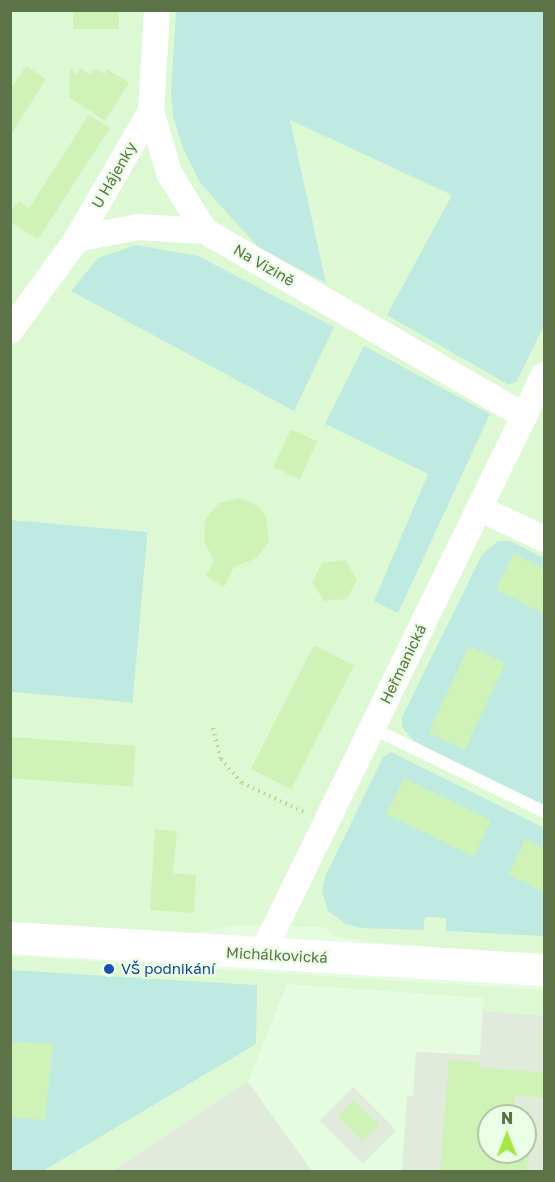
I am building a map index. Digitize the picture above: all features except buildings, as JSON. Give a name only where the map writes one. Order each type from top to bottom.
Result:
[{"type":"street","name":"Na Vizině","points":[[157,10],[151,111],[169,172],[205,231],[524,416]]},
{"type":"street","name":"U Hájenky","points":[[10,331],[77,239],[151,111]]},
{"type":"street","name":"U Hájenky","points":[[77,239],[138,226],[205,231]]},
{"type":"street","name":"Heřmanická","points":[[262,954],[544,375]]},
{"type":"street","points":[[479,508],[544,539]]},
{"type":"street","name":"Michálkovická","points":[[10,938],[544,970]]},
{"type":"lane","points":[[372,728],[544,812]]},
{"type":"path","points":[[213,728],[221,759],[242,783],[309,814]]},
{"type":"shaded area","points":[[10,11],[176,11],[171,90],[289,119],[453,195],[387,315],[517,381],[544,325],[544,955],[368,942],[335,936],[324,927],[235,925],[191,934],[11,924]]},
{"type":"shaded area","points":[[176,11],[544,11],[544,325],[517,381],[509,385],[387,315],[452,195],[290,120],[326,283],[258,247],[200,183],[183,148],[173,117],[171,90]]},
{"type":"shaded area","points":[[136,245],[198,256],[334,327],[294,411],[71,291],[98,258]]},
{"type":"shaded area","points":[[364,346],[490,414],[398,613],[374,601],[428,474],[325,424]]},
{"type":"shaded area","points":[[10,520],[147,532],[133,702],[10,692]]},
{"type":"shaded area","points":[[498,541],[510,541],[544,558],[544,805],[414,741],[402,727],[402,717],[482,555]]},
{"type":"shaded area","points":[[391,752],[544,828],[544,936],[446,931],[446,918],[425,917],[423,930],[361,928],[346,924],[328,911],[322,891],[326,875],[383,757]]},
{"type":"shaded area","points":[[10,956],[544,990],[544,1016],[483,1011],[484,998],[287,984],[248,1082],[112,1171],[11,1171]]},
{"type":"shaded area","points":[[10,970],[257,985],[256,1044],[43,1171],[11,1171]]},
{"type":"shaded area","points":[[483,1011],[544,1016],[544,1171],[402,1172],[407,1096],[413,1096],[416,1052],[480,1055]]},
{"type":"shaded area","points":[[248,1082],[312,1171],[112,1171]]},
{"type":"shaded area","points":[[353,1087],[396,1130],[363,1163],[320,1120]]},
{"type":"place","name":"VŠ podnikání","points":[[109,969]]}]
